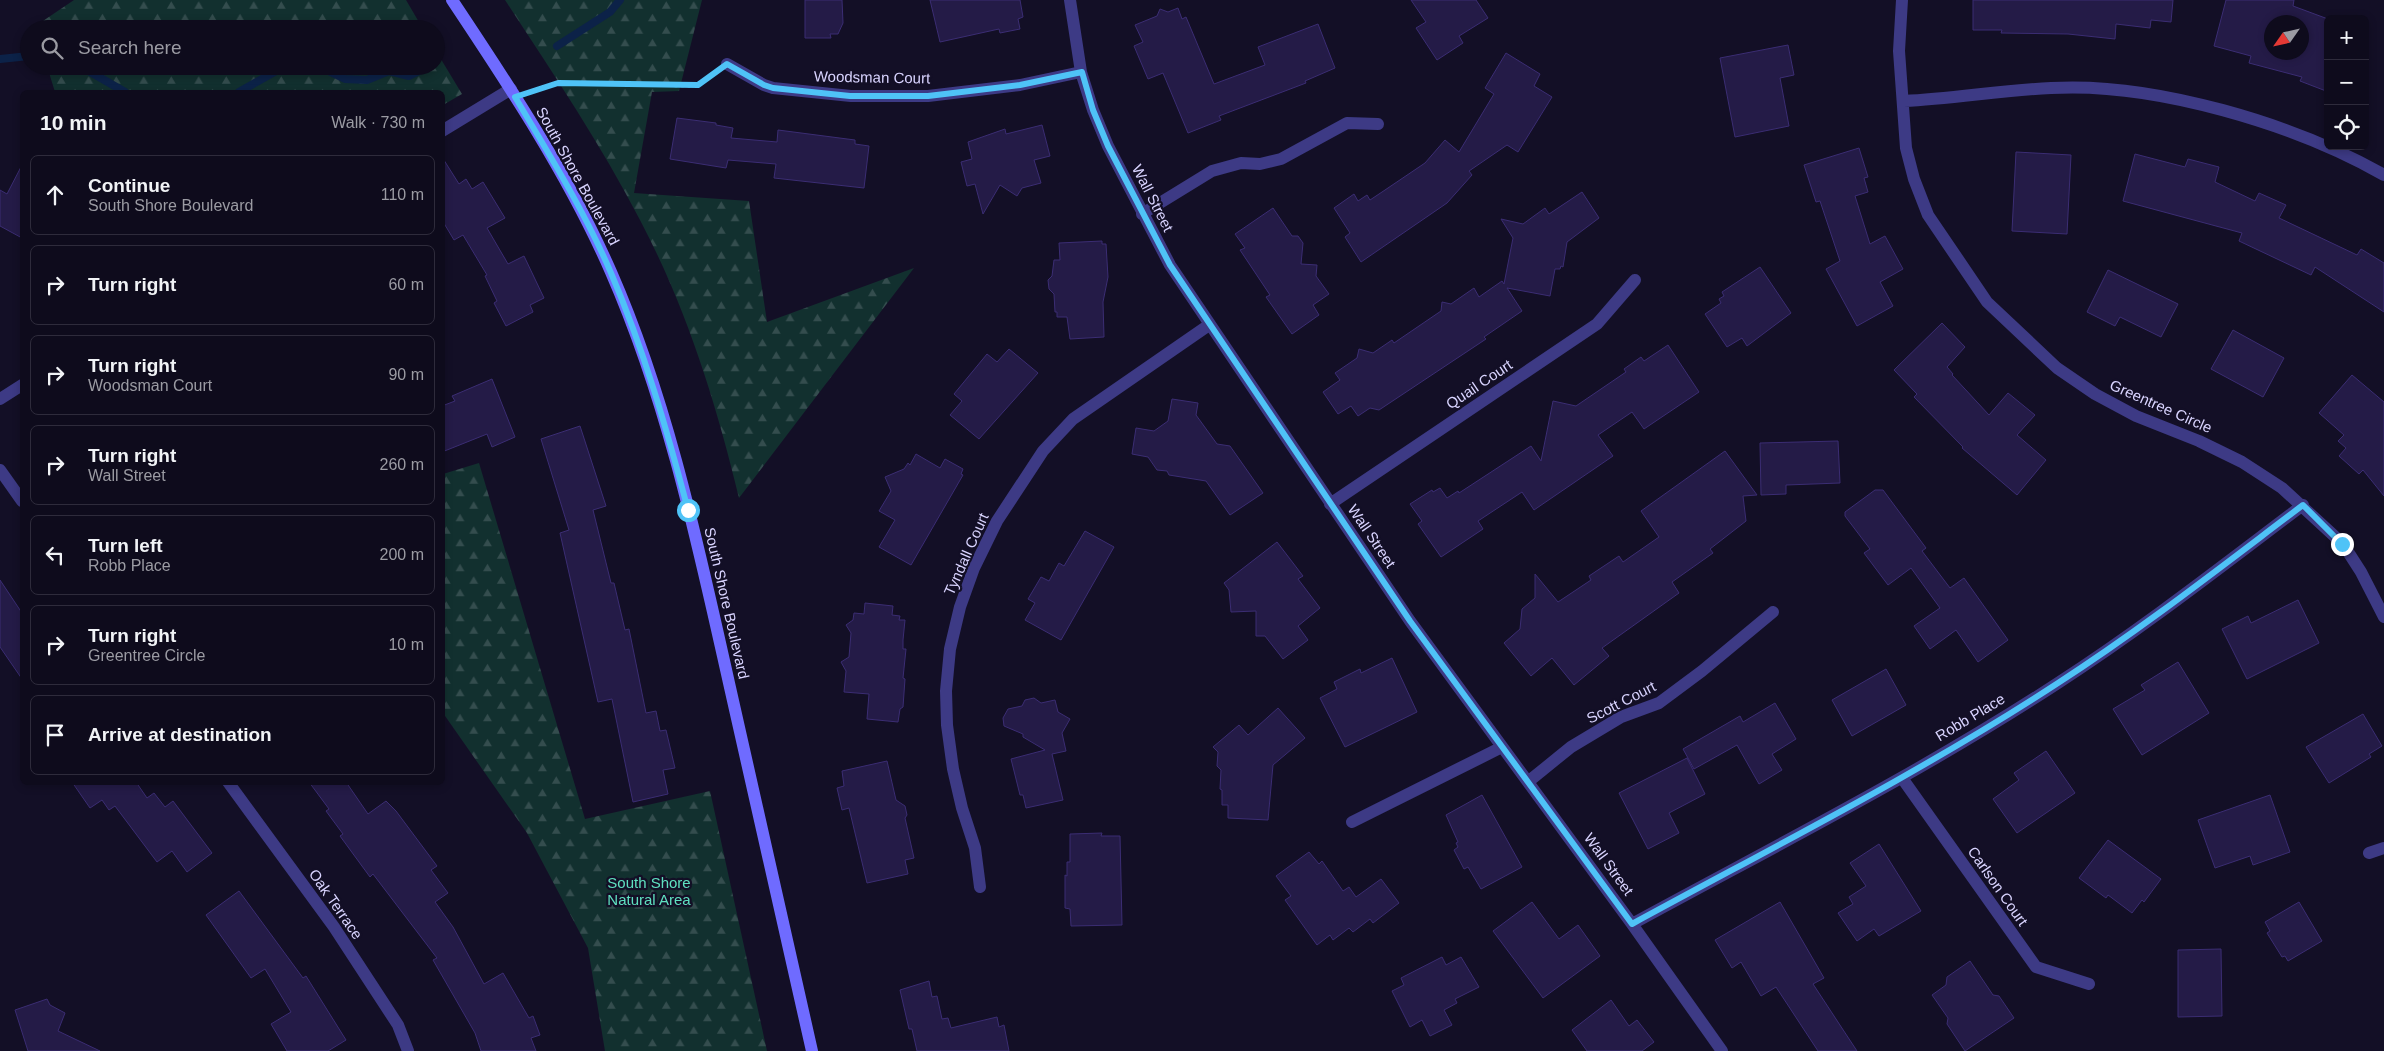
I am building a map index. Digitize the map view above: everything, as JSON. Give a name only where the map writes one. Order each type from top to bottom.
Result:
[{"type":"main road","name":"South Shore Boulevard","points":[[452,0],[513,93],[576,203],[611,271],[656,396],[716,625],[812,1051]]},
{"type":"street","name":"Wall Street","points":[[1070,0],[1082,72],[1093,110],[1108,146],[1170,265],[1410,621],[1529,781],[1722,1051]]},
{"type":"street","name":"Greentree Circle","points":[[1902,0],[1899,51],[1906,148],[1928,215],[1988,302],[2057,368],[2095,394],[2136,416],[2199,441],[2242,462],[2303,505],[2342,544],[2361,572],[2384,617]]},
{"type":"street","name":"Woodsman Court","points":[[727,64],[764,85],[773,88],[850,96],[928,96],[1020,85],[1082,72]]},
{"type":"street","points":[[1904,101],[2051,88],[2122,89],[2220,110],[2287,131],[2351,156],[2384,175]]},
{"type":"street","points":[[445,129],[513,93]]},
{"type":"street","points":[[1142,214],[1212,171],[1241,163],[1260,164],[1281,159],[1347,123],[1378,124]]},
{"type":"street","name":"Quail Court","points":[[1330,504],[1597,324],[1636,280]]},
{"type":"street","name":"Tyndall Court","points":[[980,887],[975,848],[962,808],[953,769],[947,725],[946,691],[950,649],[960,607],[974,568],[997,521],[1043,451],[1073,419],[1209,325]]},
{"type":"street","points":[[0,399],[20,386]]},
{"type":"street","points":[[0,470],[20,498]]},
{"type":"street","name":"Robb Place","points":[[1632,924],[1902,778],[2058,683],[2167,608],[2303,505]]},
{"type":"street","name":"Scott Court","points":[[1529,781],[1571,747],[1621,718],[1659,702],[1702,671],[1773,612]]},
{"type":"street","points":[[1352,822],[1502,747]]},
{"type":"street","name":"Carlson Court","points":[[1902,778],[2036,968],[2089,984]]},
{"type":"street","name":"Oak Terrace","points":[[230,785],[334,927],[398,1025],[408,1051]]},
{"type":"street","points":[[2370,853],[2384,848]]},
{"type":"path","points":[[513,93],[558,83],[698,85],[727,64]]},
{"type":"green space","points":[[74,0],[406,0],[418,20],[44,20]]},
{"type":"green space","points":[[505,0],[702,0],[679,91],[652,92],[634,193],[749,201],[767,322],[914,268],[739,498],[710,391],[672,287],[657,253],[625,191],[592,136]]},
{"type":"green space","points":[[445,66],[462,94],[445,104],[445,90],[54,90],[50,75],[445,75]]},
{"type":"green space","name":"South Shore Natural Area","points":[[479,463],[585,819],[710,791],[767,1051],[605,1051],[588,948],[527,833],[445,716],[445,473]]},
{"type":"building","points":[[805,0],[842,0],[843,23],[838,34],[830,34],[831,38],[805,38]]},
{"type":"building","points":[[930,0],[1020,0],[1023,17],[1018,19],[1020,29],[1000,33],[999,29],[940,42]]},
{"type":"building","points":[[1411,0],[1476,0],[1488,18],[1459,36],[1463,43],[1437,60],[1416,28],[1426,22]]},
{"type":"building","points":[[1973,0],[2173,0],[2171,22],[2151,20],[2150,28],[2116,24],[2115,39],[2068,34],[2001,33],[2002,30],[1973,30]]},
{"type":"building","points":[[2226,0],[2294,0],[2293,6],[2324,18],[2324,90],[2300,81],[2302,77],[2249,63],[2251,56],[2214,46]]},
{"type":"building","points":[[1178,8],[1182,19],[1186,17],[1214,84],[1265,65],[1258,47],[1318,24],[1335,68],[1305,81],[1306,83],[1219,116],[1221,120],[1188,133],[1163,73],[1148,79],[1134,46],[1143,42],[1135,25],[1157,16],[1160,9],[1168,12]]},
{"type":"building","points":[[1788,45],[1794,75],[1780,78],[1789,126],[1735,137],[1720,58]]},
{"type":"building","points":[[1506,53],[1540,74],[1534,86],[1552,97],[1518,152],[1507,145],[1469,171],[1472,175],[1447,203],[1361,262],[1345,237],[1350,233],[1334,208],[1354,194],[1358,201],[1367,195],[1370,200],[1425,163],[1445,140],[1459,152],[1494,94],[1485,88]]},
{"type":"building","points":[[677,118],[716,123],[716,125],[733,128],[731,138],[777,142],[778,130],[855,140],[855,144],[869,146],[864,188],[774,178],[776,164],[728,160],[726,168],[670,159]]},
{"type":"building","points":[[1042,125],[1050,156],[1034,160],[1041,183],[1022,188],[1017,196],[1000,185],[983,214],[975,184],[967,186],[961,162],[972,159],[968,142],[1005,129],[1006,134]]},
{"type":"building","points":[[1859,148],[1868,177],[1864,178],[1868,192],[1855,196],[1870,244],[1885,236],[1903,269],[1880,282],[1893,306],[1857,326],[1826,269],[1840,261],[1820,201],[1816,202],[1804,165]]},
{"type":"building","points":[[2016,152],[2071,155],[2067,234],[2012,231]]},
{"type":"building","points":[[2135,154],[2185,167],[2188,159],[2219,167],[2215,182],[2255,201],[2259,193],[2286,205],[2279,218],[2357,255],[2361,249],[2384,263],[2384,312],[2315,267],[2311,275],[2239,241],[2242,233],[2123,201]]},
{"type":"building","points":[[445,162],[459,184],[466,179],[472,189],[483,182],[505,218],[487,228],[508,264],[524,256],[544,298],[530,305],[533,312],[506,326],[494,303],[497,301],[485,276],[487,275],[463,235],[454,240],[445,225]]},
{"type":"building","points":[[20,169],[20,237],[0,226],[0,190],[7,194]]},
{"type":"building","points":[[1582,192],[1599,218],[1567,242],[1563,267],[1555,269],[1550,296],[1507,288],[1522,311],[1484,337],[1486,339],[1379,410],[1370,408],[1358,416],[1351,406],[1338,414],[1323,392],[1340,380],[1335,373],[1357,358],[1359,349],[1373,353],[1392,340],[1394,343],[1441,311],[1442,302],[1451,304],[1474,288],[1479,297],[1502,281],[1504,284],[1513,238],[1501,219],[1523,224],[1545,208],[1549,214]]},
{"type":"building","points":[[1273,208],[1292,236],[1298,236],[1303,243],[1301,264],[1317,265],[1316,276],[1329,294],[1313,305],[1319,315],[1292,334],[1266,297],[1270,295],[1240,250],[1245,248],[1235,234]]},
{"type":"building","points":[[1102,241],[1102,244],[1106,244],[1108,277],[1103,302],[1104,337],[1070,339],[1067,317],[1057,317],[1054,294],[1049,289],[1048,280],[1052,276],[1054,260],[1060,260],[1059,243]]},
{"type":"building","points":[[1760,267],[1791,313],[1747,346],[1742,338],[1727,347],[1705,314],[1721,303],[1719,299],[1724,296],[1722,292]]},
{"type":"building","points":[[2108,270],[2178,304],[2161,337],[2120,317],[2115,326],[2087,312]]},
{"type":"building","points":[[1942,323],[1965,347],[1947,367],[1952,375],[1989,415],[2008,393],[2035,415],[2017,435],[2046,460],[2017,495],[1962,448],[1914,397],[1917,394],[1894,370]]},
{"type":"building","points":[[2233,330],[2284,358],[2263,397],[2211,369]]},
{"type":"building","points":[[1668,345],[1699,392],[1644,429],[1632,412],[1598,435],[1613,456],[1534,510],[1522,492],[1478,521],[1483,529],[1441,557],[1418,524],[1422,521],[1410,504],[1432,490],[1433,492],[1440,488],[1447,498],[1458,491],[1459,493],[1531,446],[1541,461],[1553,401],[1576,406],[1626,372],[1624,369],[1641,357],[1644,361]]},
{"type":"building","points":[[1009,349],[1038,373],[979,439],[950,415],[962,401],[954,394],[987,354],[997,362]]},
{"type":"building","points":[[2352,375],[2384,402],[2384,496],[2363,470],[2359,474],[2339,456],[2346,448],[2338,441],[2344,435],[2319,413]]},
{"type":"building","points":[[492,379],[515,437],[492,447],[487,434],[445,451],[445,405],[455,401],[452,396]]},
{"type":"building","points":[[1172,399],[1198,403],[1196,415],[1217,444],[1230,446],[1263,493],[1230,515],[1206,481],[1169,475],[1167,471],[1157,470],[1148,457],[1132,454],[1136,428],[1154,431],[1168,421]]},
{"type":"building","points":[[580,426],[606,506],[593,510],[625,630],[629,629],[646,713],[656,711],[660,731],[666,730],[675,768],[663,770],[668,794],[633,802],[612,699],[598,702],[560,533],[569,530],[541,439]]},
{"type":"building","points":[[1838,441],[1840,483],[1786,485],[1786,494],[1761,495],[1760,443]]},
{"type":"building","points":[[1725,451],[1757,495],[1743,496],[1746,521],[1710,549],[1713,553],[1672,582],[1679,593],[1602,648],[1609,656],[1574,685],[1552,658],[1531,676],[1504,643],[1520,629],[1522,609],[1535,598],[1535,574],[1558,602],[1591,580],[1589,576],[1619,556],[1623,562],[1659,537],[1641,511]]},
{"type":"building","points":[[916,454],[940,468],[945,459],[963,469],[961,474],[963,475],[911,565],[879,547],[895,520],[879,511],[891,491],[885,477],[904,469],[908,463],[910,465]]},
{"type":"building","points":[[1875,490],[1883,490],[1926,548],[1922,551],[1950,588],[1964,578],[2008,640],[1978,662],[1956,630],[1930,649],[1914,626],[1940,608],[1911,568],[1888,585],[1864,553],[1870,549],[1845,516],[1845,512]]},
{"type":"building","points":[[1085,531],[1114,547],[1061,640],[1025,620],[1035,603],[1028,599],[1041,577],[1049,581],[1059,563],[1064,566]]},
{"type":"building","points":[[1277,542],[1303,576],[1298,579],[1320,608],[1298,626],[1308,640],[1283,659],[1265,636],[1256,636],[1256,611],[1231,612],[1229,590],[1224,583]]},
{"type":"building","points":[[0,580],[20,610],[20,676],[0,647]]},
{"type":"building","points":[[2298,600],[2319,643],[2247,679],[2222,629],[2248,616],[2251,623]]},
{"type":"building","points":[[865,603],[893,606],[892,615],[900,616],[899,620],[905,620],[903,649],[906,649],[903,678],[905,679],[903,707],[900,709],[898,722],[867,719],[869,694],[844,692],[846,671],[841,662],[849,657],[851,633],[846,625],[853,620],[854,613],[864,614]]},
{"type":"building","points":[[1392,658],[1417,712],[1345,747],[1320,698],[1337,689],[1334,682],[1360,669],[1361,673]]},
{"type":"building","points":[[2178,662],[2209,713],[2142,755],[2113,709],[2145,690],[2141,685]]},
{"type":"building","points":[[1886,669],[1906,705],[1852,736],[1832,700]]},
{"type":"building","points":[[1034,698],[1041,703],[1055,700],[1058,712],[1070,719],[1062,733],[1066,751],[1052,754],[1063,800],[1026,808],[1023,795],[1020,795],[1011,759],[1045,750],[1023,737],[1023,734],[1004,726],[1003,718],[1008,709],[1022,706],[1025,700]]},
{"type":"building","points":[[1775,703],[1796,739],[1772,754],[1782,770],[1759,784],[1737,745],[1694,769],[1683,749],[1740,716],[1743,722]]},
{"type":"building","points":[[1278,708],[1305,738],[1273,765],[1268,820],[1228,818],[1228,805],[1222,805],[1222,790],[1220,789],[1221,770],[1217,766],[1218,752],[1213,747],[1239,725],[1248,735]]},
{"type":"building","points":[[2363,714],[2382,746],[2369,754],[2371,757],[2329,783],[2306,747]]},
{"type":"building","points":[[2046,751],[2075,793],[2017,833],[1993,799],[2019,780],[2014,773]]},
{"type":"building","points":[[1687,758],[1705,794],[1669,813],[1679,833],[1648,849],[1619,793]]},
{"type":"building","points":[[887,761],[896,800],[905,806],[907,815],[905,818],[914,858],[905,860],[908,874],[867,883],[849,808],[842,810],[837,788],[844,786],[842,771]]},
{"type":"building","points":[[74,785],[138,785],[147,798],[154,793],[165,807],[173,801],[212,853],[187,872],[172,851],[157,862],[115,806],[109,810],[102,800],[90,808]]},
{"type":"building","points":[[311,785],[348,785],[368,814],[386,801],[396,811],[437,866],[431,870],[448,893],[435,902],[453,927],[484,984],[503,973],[529,1018],[533,1016],[540,1035],[531,1038],[536,1051],[481,1051],[475,1033],[433,960],[437,958],[373,874],[370,877],[340,836],[343,834],[326,811],[329,809]]},
{"type":"building","points":[[1482,795],[1522,867],[1481,889],[1468,867],[1464,869],[1454,850],[1458,847],[1456,843],[1458,842],[1446,815]]},
{"type":"building","points":[[2270,795],[2290,852],[2253,865],[2250,856],[2215,868],[2198,820]]},
{"type":"building","points":[[1102,833],[1101,836],[1120,836],[1122,925],[1071,926],[1070,909],[1065,908],[1065,875],[1067,876],[1067,862],[1070,862],[1070,834]]},
{"type":"building","points":[[2108,840],[2161,879],[2144,902],[2142,900],[2132,913],[2108,895],[2106,898],[2079,878]]},
{"type":"building","points":[[1879,844],[1921,911],[1879,936],[1874,929],[1857,941],[1838,913],[1853,904],[1849,897],[1866,886],[1850,863]]},
{"type":"building","points":[[1309,852],[1319,864],[1322,861],[1343,891],[1349,887],[1356,897],[1381,879],[1399,903],[1373,923],[1370,919],[1353,932],[1349,928],[1333,940],[1330,935],[1317,945],[1285,900],[1291,896],[1276,876]]},
{"type":"building","points":[[239,891],[303,978],[306,976],[346,1040],[328,1051],[287,1051],[271,1024],[291,1012],[265,969],[251,978],[206,915]]},
{"type":"building","points":[[1532,902],[1559,939],[1578,925],[1600,956],[1543,998],[1493,931]]},
{"type":"building","points":[[1780,902],[1824,978],[1813,984],[1857,1051],[1818,1051],[1776,987],[1761,996],[1741,962],[1732,968],[1715,940]]},
{"type":"building","points":[[2299,902],[2322,941],[2288,961],[2285,956],[2282,957],[2267,933],[2270,931],[2265,922]]},
{"type":"building","points":[[2221,949],[2222,1016],[2178,1017],[2178,950]]},
{"type":"building","points":[[1442,957],[1446,965],[1461,957],[1479,987],[1455,999],[1457,1003],[1444,1010],[1452,1025],[1430,1036],[1422,1020],[1410,1027],[1392,991],[1404,985],[1401,978]]},
{"type":"building","points":[[1970,961],[1993,995],[1999,996],[2014,1018],[1965,1051],[1947,1024],[1948,1018],[1932,995],[1946,985],[1947,977]]},
{"type":"building","points":[[929,981],[932,997],[937,996],[942,1019],[948,1018],[951,1028],[997,1017],[999,1027],[1004,1025],[1009,1051],[917,1051],[912,1029],[909,1029],[900,990]]},
{"type":"building","points":[[47,999],[50,1005],[65,1013],[58,1031],[100,1051],[28,1051],[15,1010]]},
{"type":"building","points":[[1611,1000],[1629,1026],[1637,1020],[1654,1042],[1642,1051],[1587,1051],[1572,1030]]},
{"type":"waterway","points":[[557,46],[610,12],[620,0]]},
{"type":"waterway","points":[[0,59],[20,57]]},
{"type":"waterway","points":[[96,75],[122,90]]},
{"type":"waterway","points":[[243,90],[269,75]]},
{"type":"waterway","points":[[337,75],[345,79],[367,80],[379,75]]},
{"type":"waterway","points":[[405,75],[411,75]]},
{"type":"route","points":[[688,510],[656,396],[611,271],[576,203],[515,97],[558,83],[698,85],[727,64],[764,85],[773,88],[850,96],[928,96],[980,88],[1020,85],[1082,72],[1093,110],[1108,146],[1170,265],[1410,621],[1632,924],[1902,778],[2058,683],[2167,608],[2303,505],[2342,544]]}]
